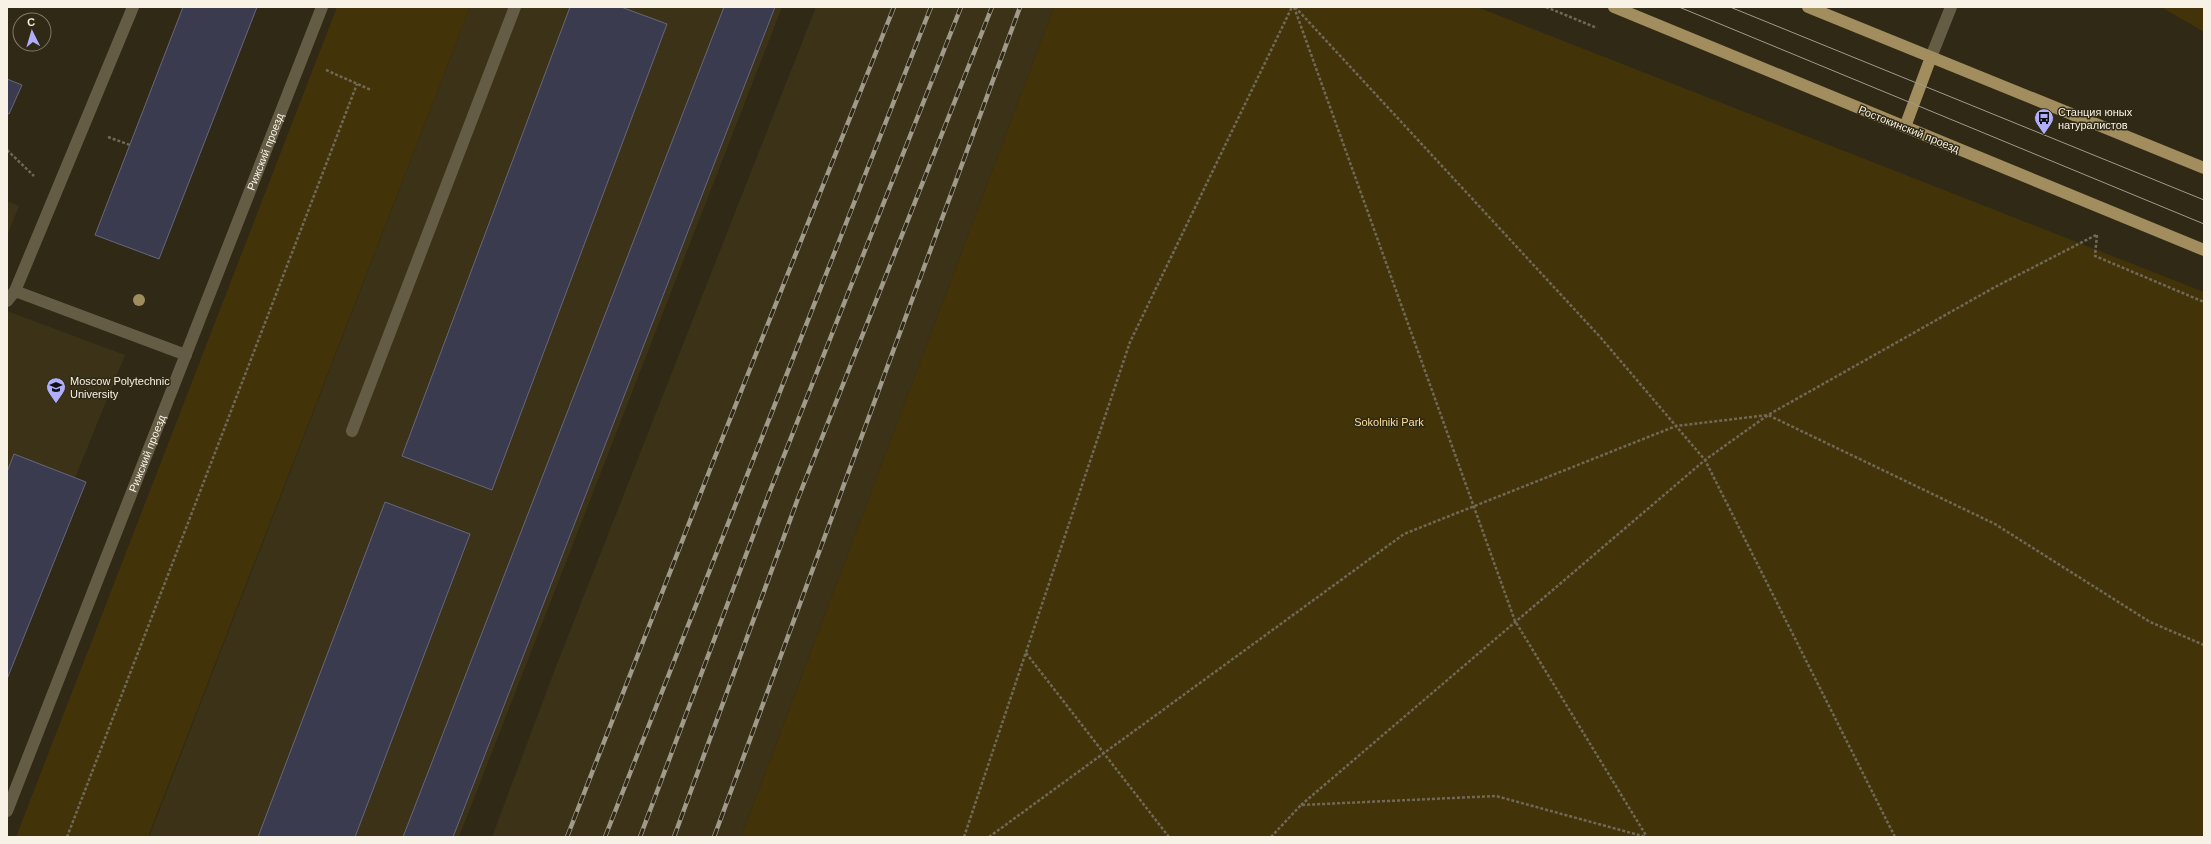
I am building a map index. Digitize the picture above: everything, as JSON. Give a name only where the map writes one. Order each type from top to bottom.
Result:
[{"type":"main road","name":"Ростокинский проезд","points":[[1614,7],[2204,250]]},
{"type":"main road","points":[[1808,7],[2204,168]]},
{"type":"main road","points":[[1905,127],[1931,57]]},
{"type":"street","points":[[7,301],[15,291],[133,7]]},
{"type":"street","name":"Рижский проезд","points":[[7,811],[322,7]]},
{"type":"street","points":[[352,431],[515,7]]},
{"type":"street","points":[[1931,57],[1950,7]]},
{"type":"street","points":[[15,291],[186,355]]},
{"type":"path","points":[[1294,7],[1601,338],[1705,460],[1895,837]]},
{"type":"path","points":[[1294,7],[1515,621],[1646,837]]},
{"type":"path","points":[[964,837],[1130,342],[1294,7]]},
{"type":"path","points":[[302,59],[371,90]]},
{"type":"path","points":[[67,837],[357,84]]},
{"type":"path","points":[[7,150],[54,196]]},
{"type":"path","points":[[1271,837],[1300,805],[1515,621],[1705,460],[1768,415],[1995,287],[2097,235],[2095,256],[2204,302]]},
{"type":"path","points":[[988,837],[1404,534],[1676,426],[1768,415],[1995,524],[2150,622],[2204,645]]},
{"type":"path","points":[[1026,652],[1169,837]]},
{"type":"path","points":[[1300,805],[1496,796],[1646,837]]},
{"type":"shaded area","points":[[470,7],[782,7],[459,837],[149,837]]},
{"type":"shaded area","points":[[816,7],[1054,7],[741,837],[492,837],[555,669]]},
{"type":"shaded area","points":[[7,201],[19,206],[7,236]]},
{"type":"shaded area","name":"Moscow Polytechnic University","points":[[7,311],[125,355],[75,478],[14,454],[7,472]]},
{"type":"green space","points":[[337,7],[470,7],[148,837],[16,837]]},
{"type":"green space","name":"Sokolniki Park","points":[[1054,7],[1477,7],[2204,292],[2204,837],[741,837]]},
{"type":"green space","points":[[2161,7],[2204,7],[2204,32]]},
{"type":"building","points":[[183,7],[257,7],[159,259],[95,235]]},
{"type":"building","points":[[570,7],[621,7],[667,24],[492,490],[402,456]]},
{"type":"building","points":[[724,7],[775,7],[453,837],[403,837]]},
{"type":"building","points":[[7,79],[22,85],[9,114],[7,113]]},
{"type":"building","points":[[14,454],[86,482],[7,679],[7,472]]},
{"type":"building","points":[[385,502],[470,534],[355,837],[258,837]]},
{"type":"tram line","points":[[1679,7],[2204,224]]},
{"type":"tram line","points":[[1730,7],[2204,200]]},
{"type":"railway","points":[[567,837],[709,472],[894,7]]},
{"type":"railway","points":[[605,837],[931,7]]},
{"type":"railway","points":[[640,837],[770,491],[961,7]]},
{"type":"railway","points":[[674,837],[797,501],[992,7]]},
{"type":"railway","points":[[714,837],[1020,7]]},
{"type":"place","name":"Станция юных натуралистов","points":[[2044,135]]},
{"type":"place","name":"Moscow Polytechnic University","points":[[56,404]]}]
